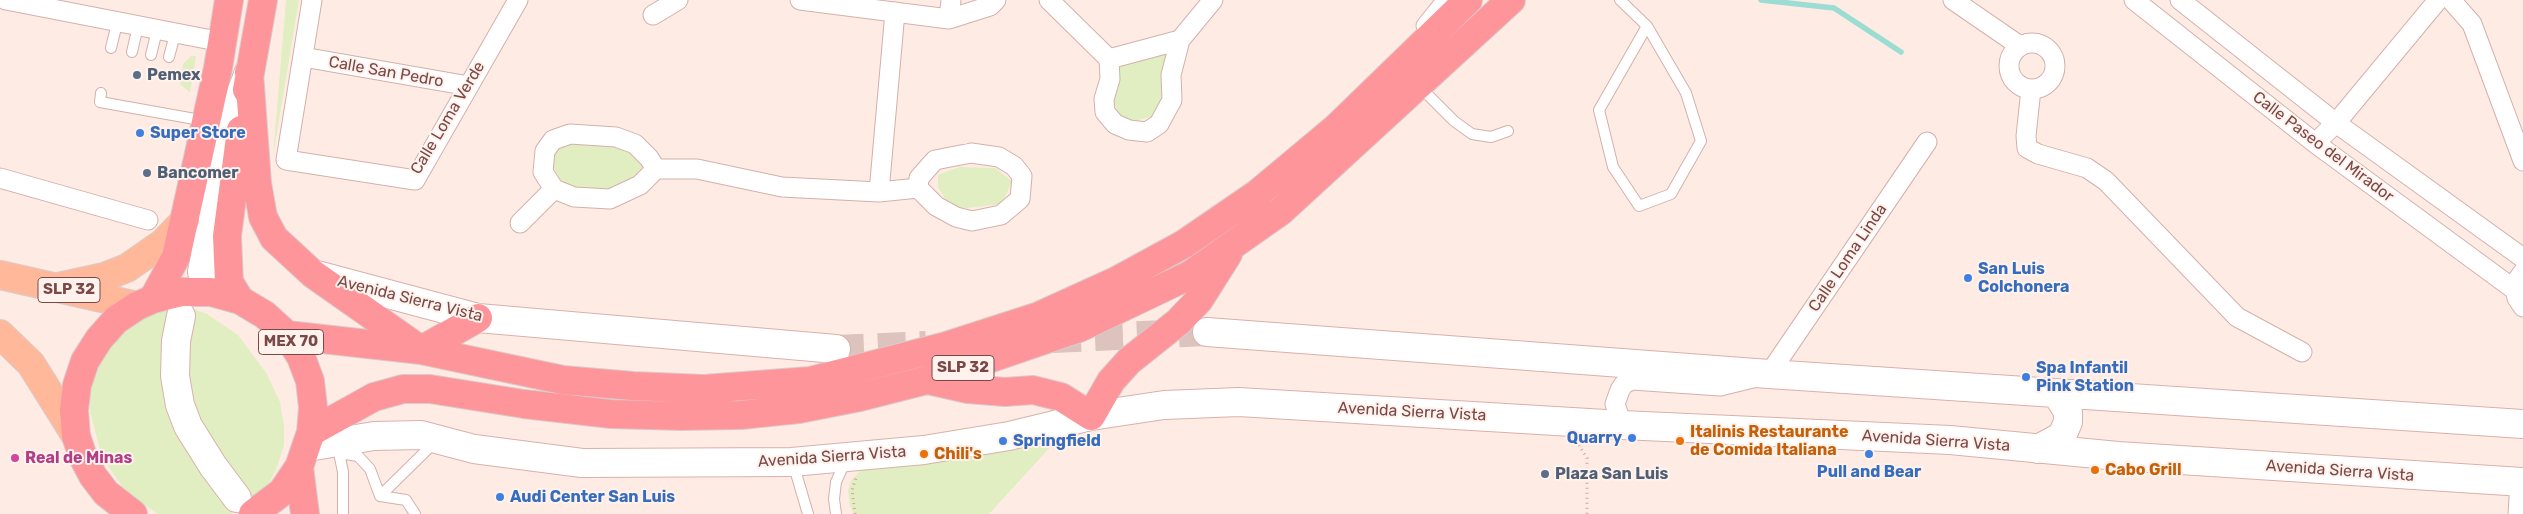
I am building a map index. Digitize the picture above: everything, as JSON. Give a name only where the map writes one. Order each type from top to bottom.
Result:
[{"type":"highway","name":"MEX 70","points":[[145,302],[176,258],[207,121],[229,0]]},
{"type":"highway","points":[[240,300],[229,282],[226,236],[249,72],[263,0]]},
{"type":"highway","name":"SLP 32","points":[[287,335],[421,350],[562,380],[633,386],[704,388],[810,381],[946,346],[1039,316],[1116,281],[1184,244],[1257,194],[1336,128],[1385,78],[1468,0]]},
{"type":"highway","name":"SLP 32","points":[[306,449],[374,397],[404,389],[430,389],[524,404],[611,414],[741,415],[799,409],[860,397],[927,380],[1079,328],[1190,275],[1281,211],[1511,0]]},
{"type":"highway","points":[[249,72],[257,183],[263,217],[274,238],[314,274],[421,350],[478,318]]},
{"type":"highway","points":[[927,380],[968,389],[1005,392],[1033,390],[1061,397],[1091,416],[1111,382],[1129,362],[1178,322],[1199,300],[1234,244]]},
{"type":"highway","name":"MEX 70","points":[[133,514],[111,504],[82,456],[76,436],[74,410],[77,385],[85,361],[104,332],[116,320],[145,302],[182,292],[211,292],[240,300],[266,315],[287,335],[301,357],[310,381],[313,406],[306,449],[282,492],[245,501]]},
{"type":"highway","points":[[305,514],[306,449]]},
{"type":"main road","points":[[58,287],[104,277],[127,268],[163,243],[185,220]]},
{"type":"main road","name":"SLP 32","points":[[0,276],[145,302]]},
{"type":"main road","points":[[0,334],[31,364],[76,436]]},
{"type":"street","points":[[6,0],[175,34],[220,55],[218,126],[197,271],[228,128],[249,72]]},
{"type":"street","points":[[303,57],[312,0]]},
{"type":"street","name":"Calle Loma Verde","points":[[303,57],[286,160],[415,180],[518,0]]},
{"type":"street","points":[[653,15],[678,0]]},
{"type":"street","points":[[800,0],[895,12],[990,6],[996,0]]},
{"type":"street","points":[[1049,0],[1109,59],[1110,79],[1104,99],[1105,112],[1115,124],[1129,130],[1147,132],[1159,124],[1172,100],[1171,75],[1180,40],[1213,0]]},
{"type":"street","points":[[1385,78],[1448,0]]},
{"type":"street","points":[[1953,0],[2020,46]]},
{"type":"street","name":"Calle Paseo del Mirador","points":[[2134,0],[2315,143],[2519,299]]},
{"type":"street","name":"Calle Paseo del Mirador","points":[[2180,0],[2336,123],[2523,258]]},
{"type":"street","points":[[2315,143],[2336,123],[2438,0]]},
{"type":"street","points":[[2452,0],[2472,24],[2523,161]]},
{"type":"street","points":[[879,192],[895,12]]},
{"type":"street","points":[[2178,35],[2195,12]]},
{"type":"street","points":[[1109,59],[1180,40]]},
{"type":"street","points":[[2034,43],[2042,45],[2054,58],[2055,66],[2051,78],[2046,84],[2031,89],[2016,83],[2009,68],[2013,53],[2020,46],[2034,43]]},
{"type":"street","name":"Calle San Pedro","points":[[303,57],[469,86]]},
{"type":"street","points":[[2031,89],[2026,136],[2027,148],[2038,154],[2087,168],[2106,181],[2237,317],[2302,352]]},
{"type":"street","points":[[656,169],[649,158],[635,144],[616,137],[570,134],[553,140],[545,151],[543,172],[554,189],[574,198],[610,199],[640,185],[656,169],[696,170],[782,187],[879,192],[918,188]]},
{"type":"street","name":"Calle Loma Linda","points":[[1769,374],[1927,142]]},
{"type":"street","points":[[971,153],[998,157],[1014,166],[1022,176],[1020,199],[1014,206],[1001,215],[972,221],[956,217],[936,206],[918,188],[919,178],[934,160],[971,153]]},
{"type":"street","points":[[0,178],[148,220]]},
{"type":"street","points":[[520,223],[554,189]]},
{"type":"street","points":[[2519,299],[2516,282],[2523,272]]},
{"type":"street","name":"Avenida Sierra Vista","points":[[314,274],[478,318],[836,349]]},
{"type":"street","points":[[187,318],[188,376],[192,402],[198,420],[245,501]]},
{"type":"street","points":[[1207,332],[1769,374],[2523,424]]},
{"type":"street","points":[[1622,425],[1615,404],[1624,384],[1632,380],[1720,386],[1769,374]]},
{"type":"street","points":[[2038,449],[2062,436],[2068,422],[2068,412],[2058,394]]},
{"type":"street","name":"Avenida Sierra Vista","points":[[306,449],[337,447],[374,436],[421,435],[474,449],[582,463],[792,462],[854,465],[924,450],[1009,436],[1091,416],[1164,405],[1239,402],[1622,425],[1950,440],[2118,456],[2522,482]]},
{"type":"street","points":[[2518,514],[2522,482]]},
{"type":"lane","points":[[1620,0],[1647,26],[1686,92],[1701,141],[1671,194],[1639,206],[1613,167],[1600,110],[1647,26]]},
{"type":"lane","points":[[111,48],[117,23]]},
{"type":"lane","points":[[132,52],[138,26]]},
{"type":"lane","points":[[151,54],[157,30]]},
{"type":"lane","points":[[169,57],[175,34]]},
{"type":"lane","points":[[1419,85],[1454,120],[1472,134],[1491,137],[1508,132]]},
{"type":"lane","points":[[101,93],[100,102],[123,101],[160,107],[207,121]]},
{"type":"lane","points":[[380,496],[438,440]]},
{"type":"lane","points":[[337,447],[358,456],[370,469],[380,496]]},
{"type":"lane","points":[[337,447],[343,472],[343,514]]},
{"type":"lane","points":[[792,462],[808,514]]},
{"type":"lane","points":[[836,514],[834,500],[836,482],[854,465]]},
{"type":"lane","points":[[380,496],[406,500],[415,514]]},
{"type":"path","points":[[1574,441],[1580,446],[1587,458],[1587,514]]},
{"type":"path","points":[[854,465],[852,490],[855,514]]},
{"type":"green space","points":[[286,0],[299,0],[273,156]]},
{"type":"green space","points":[[1169,52],[1164,98],[1155,116],[1134,121],[1120,116],[1112,98],[1119,66]]},
{"type":"green space","points":[[191,56],[196,56],[190,93],[180,84],[183,64]]},
{"type":"green space","points":[[570,143],[622,145],[636,153],[645,167],[632,182],[608,191],[582,190],[562,183],[553,166],[554,152]]},
{"type":"green space","points":[[959,167],[995,168],[1012,181],[1002,204],[967,208],[950,207],[938,187],[938,175]]},
{"type":"green space","points":[[188,307],[207,314],[238,335],[267,374],[280,402],[284,426],[284,445],[276,470],[262,495],[230,514],[158,514],[125,491],[102,457],[90,412],[91,373],[112,335],[157,308]]},
{"type":"green space","points":[[1053,444],[989,514],[854,514],[850,506],[848,491],[851,480],[865,467],[876,462]]},
{"type":"waterway","points":[[1761,0],[1834,8],[1901,52]]},
{"type":"tunnel","points":[[1053,339],[1207,332]]},
{"type":"tunnel","points":[[836,349],[926,345]]},
{"type":"place","name":"Pemex","points":[[137,75]]},
{"type":"place","name":"Super Store","points":[[140,133]]},
{"type":"place","name":"Bancomer","points":[[147,173]]},
{"type":"place","name":"San Luis Colchonera","points":[[1968,278]]},
{"type":"place","name":"Spa Infantil Pink Station","points":[[2026,377]]},
{"type":"place","name":"Quarry","points":[[1632,438]]},
{"type":"place","name":"Springfield","points":[[1003,441]]},
{"type":"place","name":"Italinis Restaurante de Comida Italiana","points":[[1680,441]]},
{"type":"place","name":"Chili's","points":[[924,454]]},
{"type":"place","name":"Pull and Bear","points":[[1869,454]]},
{"type":"place","name":"Real de Minas","points":[[15,458]]},
{"type":"place","name":"Cabo Grill","points":[[2095,470]]},
{"type":"place","name":"Plaza San Luis","points":[[1545,474]]},
{"type":"place","name":"Audi Center San Luis","points":[[500,497]]}]
